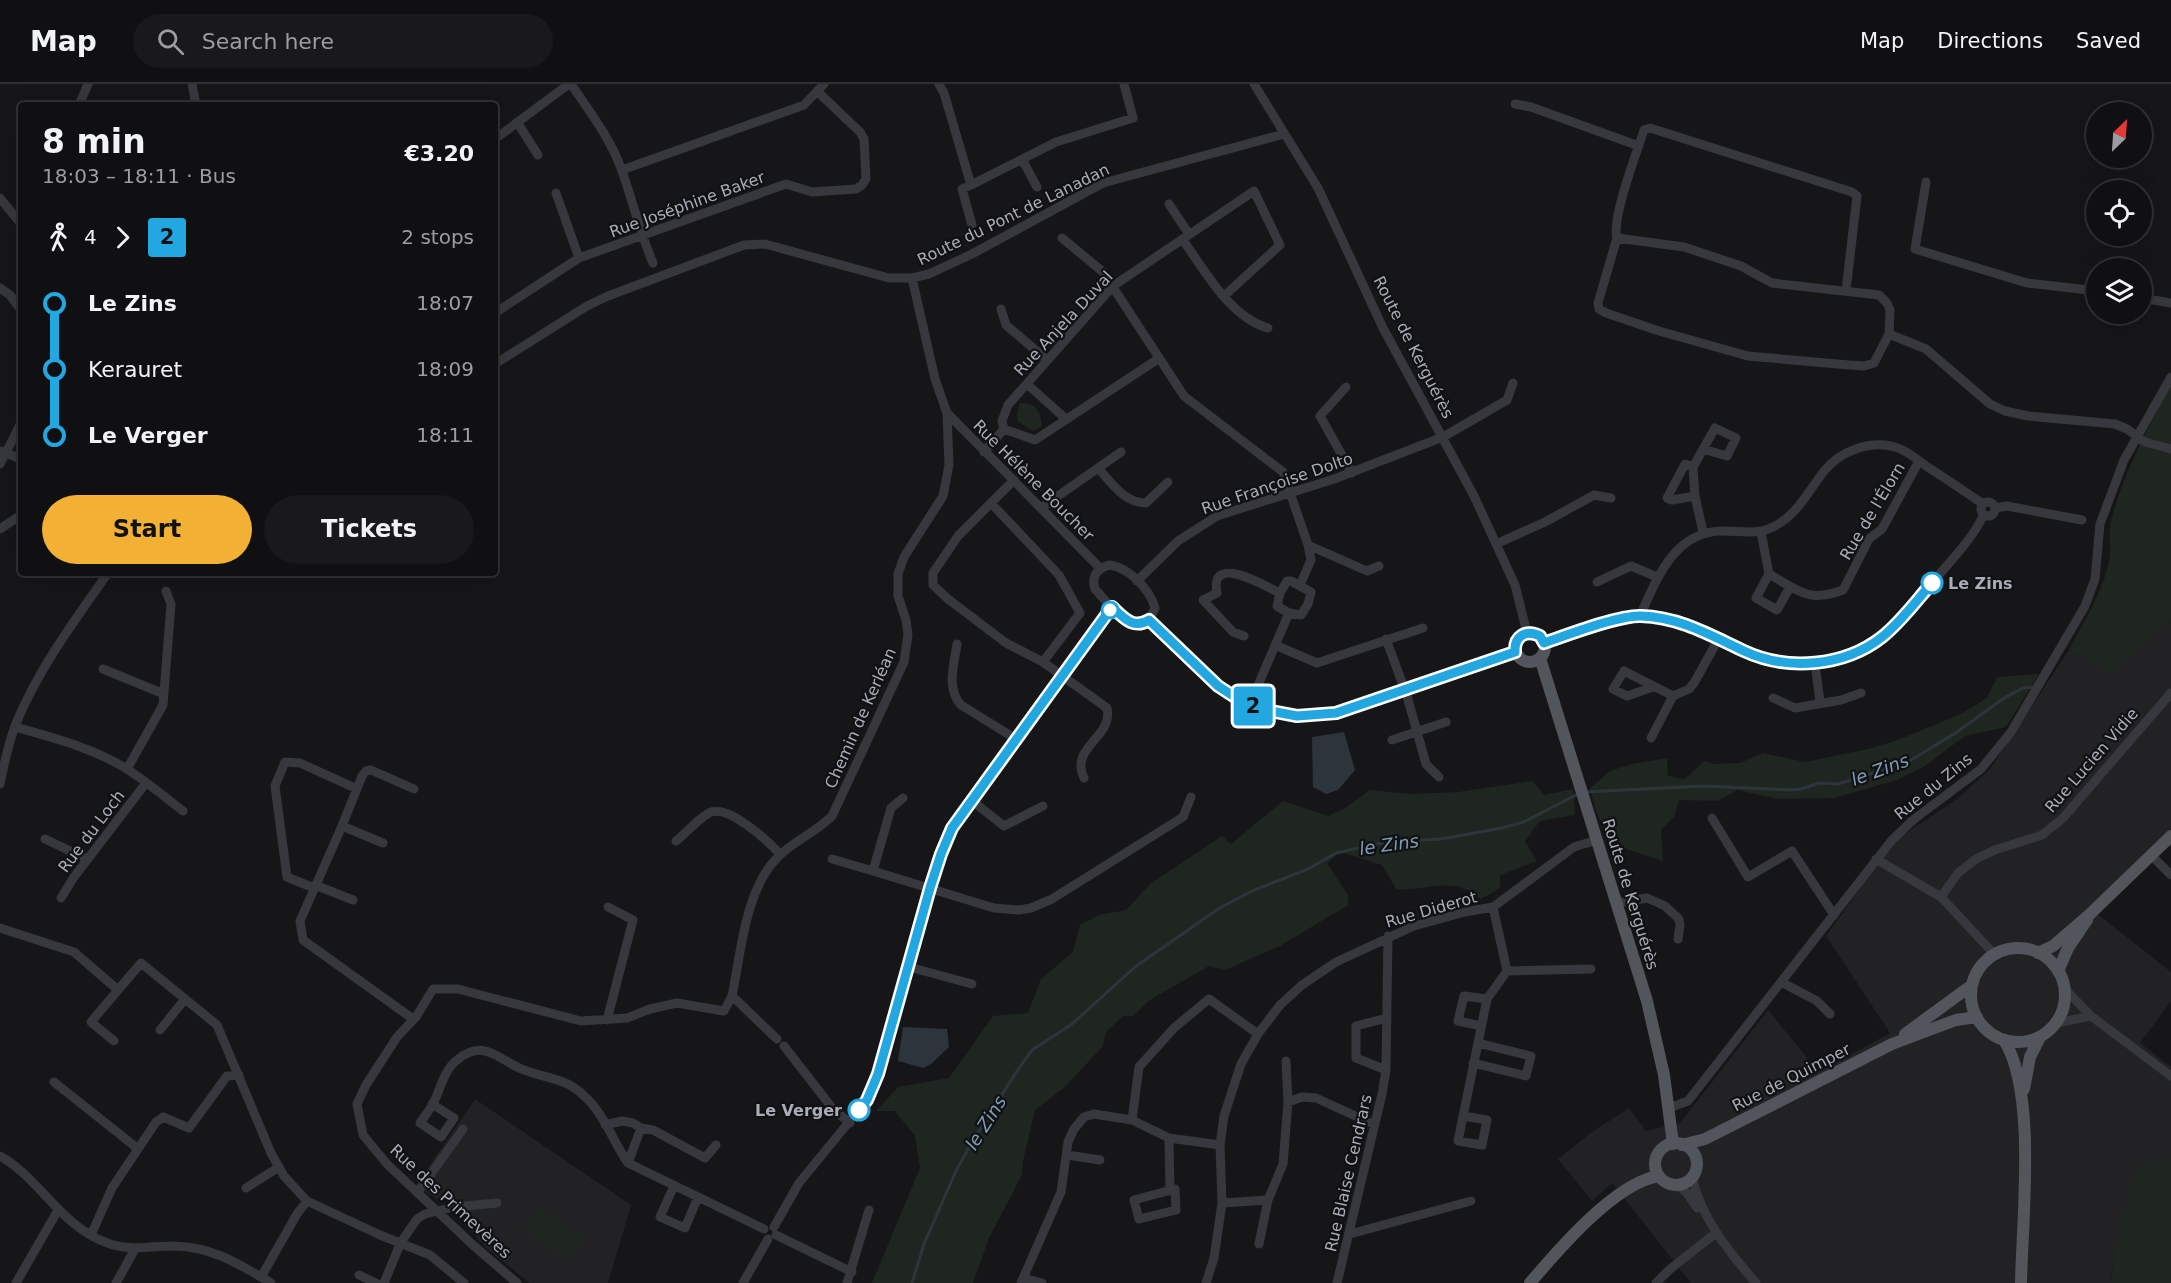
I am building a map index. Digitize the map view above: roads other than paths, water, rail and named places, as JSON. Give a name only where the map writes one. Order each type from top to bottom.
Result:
[{"type":"main road","points":[[1522,634],[1540,636],[1544,643],[1545,651],[1536,661],[1526,662],[1515,652],[1516,642],[1522,634]]},
{"type":"main road","name":"Route de Kerguérès","points":[[1540,658],[1617,903],[1655,1036],[1677,1144]]},
{"type":"main road","points":[[2038,953],[2053,946],[2090,915],[2171,836]]},
{"type":"main road","points":[[2058,971],[2068,948],[2090,915]]},
{"type":"main road","points":[[2020,1281],[2024,1176],[2023,1099],[2030,1057],[2040,1037],[2056,1023],[2064,1007],[2065,989],[2058,971],[2049,960],[2038,953],[2016,949],[1995,955],[1980,968],[1972,986],[1972,1005],[1977,1017],[1993,1035],[2004,1040],[2022,1042],[2040,1037]]},
{"type":"main road","name":"Rue de Quimper","points":[[1892,1044],[1972,986]]},
{"type":"main road","name":"Rue de Quimper","points":[[1677,1144],[1705,1139],[1892,1044],[1956,1020],[1977,1017]]},
{"type":"main road","points":[[2004,1040],[2015,1059],[2023,1099]]},
{"type":"main road","points":[[1695,1157],[1705,1139]]},
{"type":"main road","points":[[1595,1214],[1598,1206],[1614,1192],[1655,1162],[1661,1150],[1677,1144],[1690,1149],[1697,1167],[1692,1177],[1683,1184],[1677,1185],[1670,1184],[1659,1176],[1655,1162]]},
{"type":"main road","points":[[1530,1283],[1595,1214],[1641,1181],[1659,1176]]},
{"type":"street","points":[[80,102],[88,84]]},
{"type":"street","points":[[192,84],[195,102]]},
{"type":"street","points":[[498,137],[570,84],[607,138],[622,170],[641,236],[653,263]]},
{"type":"street","points":[[939,84],[944,93],[971,185]]},
{"type":"street","points":[[972,225],[962,189],[1056,142],[1133,117],[1124,84]]},
{"type":"street","name":"Route de Kerguérès","points":[[1254,84],[1318,188],[1383,328],[1443,437],[1515,585],[1527,633]]},
{"type":"street","points":[[622,170],[804,105],[821,88]]},
{"type":"street","name":"Rue Joséphine Baker","points":[[498,311],[579,258],[786,184],[812,192],[856,189],[862,185],[866,178],[864,139],[821,88]]},
{"type":"street","points":[[1515,104],[1531,107],[1639,146]]},
{"type":"street","points":[[517,122],[538,155]]},
{"type":"street","points":[[1617,238],[1684,247],[1741,266],[1772,283],[1879,295],[1890,310],[1888,334],[1874,363],[1864,366],[1849,365],[1748,356],[1659,331],[1599,309],[1598,303],[1617,238],[1614,230],[1644,130],[1650,128],[1852,192],[1857,196],[1846,291]]},
{"type":"street","name":"Route du Pont de Lanadan","points":[[498,362],[587,306],[608,296],[744,245],[765,244],[889,278],[912,278],[929,274],[972,254],[1103,183],[1284,134]]},
{"type":"street","points":[[1022,159],[1037,188]]},
{"type":"street","points":[[1926,182],[1915,249],[2027,283],[2086,290]]},
{"type":"street","name":"Rue Anjela Duval","points":[[984,452],[1004,429],[1002,421],[1008,405],[1113,286],[1254,191],[1280,245],[1224,296]]},
{"type":"street","points":[[556,193],[579,258]]},
{"type":"street","points":[[0,198],[18,220]]},
{"type":"street","points":[[1169,204],[1185,237],[1224,296],[1258,325],[1268,328]]},
{"type":"street","points":[[1062,238],[1102,272],[1113,286],[1184,396],[1283,472],[1311,560],[1300,585]]},
{"type":"street","name":"Chemin de Kerléan","points":[[732,996],[751,901],[761,878],[780,854],[814,832],[832,816],[904,662],[908,635],[898,596],[898,574],[904,556],[946,489],[949,465],[947,413],[935,379],[912,278]]},
{"type":"street","points":[[0,288],[10,295],[18,306]]},
{"type":"street","points":[[2152,300],[2171,303]]},
{"type":"street","points":[[1000,309],[1006,325],[1047,360]]},
{"type":"street","points":[[1888,334],[1926,349],[1990,404],[2005,411],[2028,416],[2115,424],[2127,429],[2145,442],[2171,449]]},
{"type":"street","points":[[1004,429],[1035,440],[1158,359]]},
{"type":"street","name":"Rue du Zins","points":[[1669,1108],[1688,1101],[1892,840],[1913,820],[1981,769],[2011,732],[2085,606],[2095,579],[2100,524],[2124,460],[2171,377]]},
{"type":"street","name":"Rue Françoise Dolto","points":[[1137,581],[1178,541],[1217,516],[1352,472],[1443,437],[1507,400],[1513,383]]},
{"type":"street","points":[[1027,384],[1066,419]]},
{"type":"street","points":[[1346,387],[1320,416],[1352,472]]},
{"type":"street","name":"Rue Hélène Boucher","points":[[947,413],[1100,567]]},
{"type":"street","points":[[0,464],[3,451],[18,428]]},
{"type":"street","points":[[1640,616],[1657,577],[1679,546],[1703,532],[1761,532],[1785,520],[1794,512],[1824,471],[1842,455],[1858,448],[1886,445],[1904,451],[1992,514],[1995,508],[2007,506],[2082,520]]},
{"type":"street","points":[[1703,449],[1693,467],[1695,496],[1703,532]]},
{"type":"street","points":[[3,451],[18,458]]},
{"type":"street","points":[[1041,508],[1121,452]]},
{"type":"street","name":"Rue de l'Élorn","points":[[1769,574],[1814,597],[1829,596],[1843,590],[1869,539],[1882,529],[1919,461]]},
{"type":"street","points":[[1693,467],[1685,464],[1667,498],[1672,500],[1695,496]]},
{"type":"street","points":[[1098,468],[1127,500],[1137,503],[1146,503],[1168,482]]},
{"type":"street","points":[[1014,480],[958,536],[933,573],[933,585],[1006,643],[1043,662],[1107,708],[1109,715],[1107,723],[1080,758],[1084,778]]},
{"type":"street","points":[[1496,544],[1545,522],[1594,495],[1611,498]]},
{"type":"street","points":[[991,503],[1059,575],[1080,614],[1043,662]]},
{"type":"street","points":[[1544,643],[1608,623],[1640,616],[1693,626],[1761,658],[1782,662],[1815,663],[1855,654],[1883,636],[1906,614],[1974,534],[1984,509]]},
{"type":"street","points":[[0,529],[18,517]]},
{"type":"street","points":[[1761,532],[1769,574],[1756,598],[1777,610],[1790,586]]},
{"type":"street","points":[[1308,545],[1367,571],[1379,566]]},
{"type":"street","points":[[1110,565],[1120,567],[1137,581],[1152,597],[1155,608],[1149,620],[1137,625],[1127,621],[1112,607],[1095,589],[1093,582],[1100,567],[1110,565]]},
{"type":"street","points":[[1598,582],[1631,566],[1657,577]]},
{"type":"street","points":[[1244,636],[1233,632],[1203,600],[1217,593],[1216,585],[1219,578],[1223,574],[1232,572],[1280,592]]},
{"type":"street","points":[[0,784],[15,727],[47,664],[106,576]]},
{"type":"street","points":[[1287,581],[1300,585],[1311,592],[1308,604],[1301,615],[1288,613],[1277,606],[1280,592],[1287,581]]},
{"type":"street","points":[[127,769],[163,705],[171,604],[166,591]]},
{"type":"street","points":[[743,1283],[799,1183],[867,1100],[878,1074],[930,888],[952,828],[1112,607]]},
{"type":"street","points":[[1250,704],[1288,613]]},
{"type":"street","points":[[1149,620],[1218,686],[1238,699],[1265,710],[1297,716],[1336,713],[1515,652]]},
{"type":"street","points":[[1275,645],[1317,663],[1423,628]]},
{"type":"street","points":[[1651,738],[1673,696],[1689,689],[1694,683],[1719,638]]},
{"type":"street","points":[[1386,639],[1426,764],[1439,777]]},
{"type":"street","points":[[957,644],[952,689],[954,698],[961,705],[1016,739]]},
{"type":"street","points":[[1815,663],[1820,702]]},
{"type":"street","points":[[103,669],[164,694]]},
{"type":"street","points":[[1653,687],[1673,696]]},
{"type":"street","points":[[1773,698],[1795,708],[1841,700],[1861,693]]},
{"type":"street","name":"Rue Lucien Vidie","points":[[1933,896],[1976,859],[1995,850],[2042,835],[2063,818],[2171,693]]},
{"type":"street","points":[[1392,740],[1446,722]]},
{"type":"street","points":[[15,727],[69,742],[100,755],[127,769],[183,811]]},
{"type":"street","points":[[353,900],[287,877],[275,786],[285,762],[300,763],[357,789]]},
{"type":"street","points":[[414,789],[371,770],[366,771],[362,776],[300,921],[303,940],[413,1019],[433,989],[458,989],[551,1012],[581,1022],[627,1018],[677,1003],[724,1011],[732,996],[780,1043],[833,1109],[850,1123]]},
{"type":"street","name":"Rue du Loch","points":[[61,898],[87,859],[146,783]]},
{"type":"street","points":[[832,859],[994,908],[1019,910],[1031,908],[1052,899],[1183,817],[1191,797]]},
{"type":"street","points":[[873,871],[891,808],[903,798]]},
{"type":"street","points":[[971,800],[1004,826],[1043,806]]},
{"type":"street","points":[[676,841],[710,812],[724,812],[761,835],[780,854]]},
{"type":"street","points":[[1712,818],[1748,877],[1792,851],[1834,915]]},
{"type":"street","points":[[342,826],[382,843]]},
{"type":"street","points":[[45,839],[87,859]]},
{"type":"street","name":"Rue Diderot","points":[[1206,1283],[1214,1258],[1222,1203],[1220,1145],[1224,1116],[1241,1064],[1258,1034],[1281,1005],[1302,984],[1336,962],[1388,936],[1414,926],[1493,907],[1574,847],[1597,840]]},
{"type":"street","points":[[2151,855],[2171,875]]},
{"type":"street","points":[[1876,859],[1933,896],[1995,955]]},
{"type":"street","points":[[1617,903],[1647,898],[1665,906],[1679,919],[1678,939]]},
{"type":"street","points":[[607,1020],[633,920],[608,907]]},
{"type":"street","points":[[1463,1116],[1487,999],[1507,971],[1493,907]]},
{"type":"street","points":[[0,928],[74,952],[118,990]]},
{"type":"street","name":"Rue Blaise Cendrars","points":[[1336,1283],[1350,1234],[1386,1070],[1388,936]]},
{"type":"street","points":[[114,1041],[91,1022],[141,963],[217,1025],[253,1106],[263,1135],[279,1167],[284,1176],[307,1201],[430,1255],[464,1283]]},
{"type":"street","points":[[909,967],[972,984]]},
{"type":"street","points":[[1507,971],[1591,969]]},
{"type":"street","points":[[1780,982],[1817,1001],[1830,1014]]},
{"type":"street","points":[[2065,989],[2091,1016],[2171,1076]]},
{"type":"street","points":[[1481,1026],[1458,1021],[1464,996],[1487,999]]},
{"type":"street","points":[[160,1030],[186,999]]},
{"type":"street","points":[[1132,1120],[1139,1067],[1175,1027],[1209,999],[1258,1034]]},
{"type":"street","points":[[2056,1023],[2091,1016]]},
{"type":"street","points":[[1386,1070],[1356,1058],[1356,1026],[1387,1018]]},
{"type":"street","name":"Rue des Primevères","points":[[413,1019],[397,1037],[366,1085],[357,1104],[363,1135],[387,1164],[517,1283]]},
{"type":"street","points":[[1473,1063],[1526,1076],[1531,1056],[1478,1043]]},
{"type":"street","points":[[432,1104],[445,1076],[456,1060],[474,1050],[495,1052],[522,1070],[558,1078],[568,1083],[594,1106],[616,1147],[628,1163],[852,1272]]},
{"type":"street","points":[[1259,1244],[1268,1200],[1283,1164],[1288,1102],[1286,1061]]},
{"type":"street","points":[[91,1235],[112,1188],[156,1122],[164,1117],[189,1128],[227,1076],[239,1075]]},
{"type":"street","points":[[54,1082],[137,1148]]},
{"type":"street","points":[[1288,1102],[1302,1097],[1316,1098],[1375,1125]]},
{"type":"street","points":[[1042,1283],[1022,1280],[1061,1191],[1068,1142],[1074,1129],[1084,1118],[1094,1114],[1132,1120],[1169,1138],[1220,1145]]},
{"type":"street","points":[[605,1125],[622,1121],[633,1123],[641,1128],[653,1130],[705,1158],[716,1145]]},
{"type":"street","points":[[628,1163],[641,1128]]},
{"type":"street","points":[[421,1188],[463,1129]]},
{"type":"street","points":[[1169,1138],[1170,1191]]},
{"type":"street","points":[[1067,1155],[1100,1160]]},
{"type":"street","points":[[0,1156],[14,1165],[58,1210],[91,1235],[111,1244],[135,1249],[175,1246],[205,1250],[225,1256],[271,1283]]},
{"type":"street","points":[[246,1188],[279,1167]]},
{"type":"street","points":[[1692,1177],[1697,1198],[1717,1233],[1756,1283]]},
{"type":"street","points":[[1677,1185],[1693,1200],[1713,1236],[1750,1283]]},
{"type":"street","points":[[674,1186],[660,1217],[685,1228],[698,1197]]},
{"type":"street","points":[[1175,1189],[1176,1210],[1139,1219],[1134,1200],[1170,1191],[1175,1189]]},
{"type":"street","points":[[1222,1203],[1268,1200]]},
{"type":"street","points":[[261,1277],[297,1214],[307,1201]]},
{"type":"street","points":[[1350,1234],[1471,1201]]},
{"type":"street","points":[[384,1283],[401,1242],[417,1219],[425,1214],[454,1207],[497,1203]]},
{"type":"street","points":[[16,1283],[58,1210]]},
{"type":"street","points":[[848,1283],[869,1210]]},
{"type":"street","points":[[1656,1283],[1713,1236]]},
{"type":"street","points":[[116,1283],[135,1249]]},
{"type":"street","points":[[359,1275],[376,1283]]},
{"type":"waterway","name":"le Zins","points":[[1584,792],[1704,786],[1790,790],[1819,783],[1838,784],[1908,762],[1957,732],[2004,698],[2023,688],[2035,687]]},
{"type":"waterway","name":"le Zins","points":[[912,1283],[924,1244],[956,1171],[1017,1071],[1032,1050],[1072,1024],[1135,967],[1218,909],[1252,891],[1308,869],[1336,853],[1386,842],[1441,839],[1502,828],[1524,822],[1578,794]]},
{"type":"place","name":"Le Zins","points":[[1932,583]]},
{"type":"place","name":"Le Verger","points":[[859,1110]]}]
